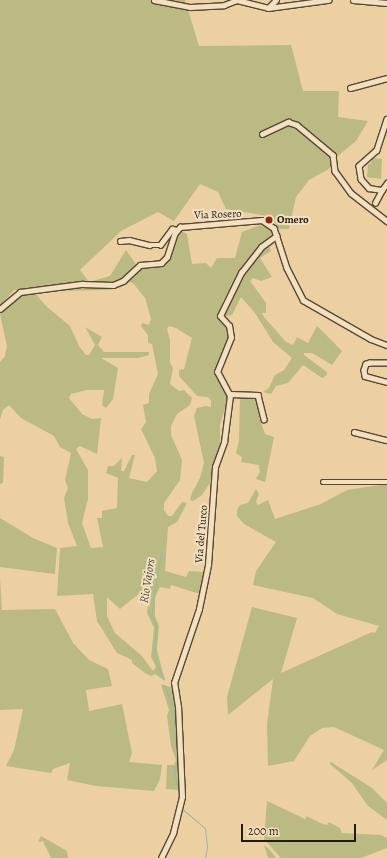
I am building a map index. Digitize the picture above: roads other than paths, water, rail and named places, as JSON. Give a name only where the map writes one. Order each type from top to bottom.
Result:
[{"type":"street","points":[[154,0],[190,7],[224,5],[237,0],[268,8],[328,0]]},
{"type":"street","points":[[268,8],[276,0]]},
{"type":"street","points":[[352,0],[387,3]]},
{"type":"street","points":[[350,88],[387,78]]},
{"type":"street","points":[[382,190],[369,188],[361,179],[359,166],[377,150],[387,119]]},
{"type":"street","points":[[262,134],[288,122],[297,124],[334,155],[335,171],[345,186],[373,206],[387,221]]},
{"type":"street","points":[[373,206],[387,184]]},
{"type":"street","name":"Via Rosero","points":[[177,230],[188,225],[243,223],[262,220],[274,228],[287,268],[303,300],[364,336],[387,345]]},
{"type":"street","points":[[0,309],[20,292],[82,284],[113,285],[123,281],[140,265],[162,263],[167,257],[177,230],[172,229],[160,245],[149,245],[129,240],[120,241]]},
{"type":"street","points":[[264,419],[258,394],[230,394],[218,372],[231,338],[229,326],[220,316],[221,310],[241,273],[261,247],[276,236]]},
{"type":"street","points":[[387,363],[366,364],[364,370],[365,376],[387,382]]},
{"type":"street","name":"Via del Turco","points":[[161,858],[173,833],[182,797],[178,707],[174,683],[199,609],[208,565],[215,467],[224,442],[230,394]]},
{"type":"street","points":[[354,432],[387,440]]},
{"type":"street","points":[[322,482],[387,482]]},
{"type":"waterway","name":"Rio Vajors","points":[[161,553],[151,616],[156,625],[154,656],[164,679]]},
{"type":"waterway","name":"Rio Vajors","points":[[164,685],[173,707],[177,762],[174,770],[178,790]]},
{"type":"waterway","name":"Rio Vajors","points":[[178,794],[179,800]]},
{"type":"waterway","name":"Rio Vajors","points":[[181,808],[205,828],[207,847],[205,858]]},
{"type":"place","name":"Omero","points":[[269,220]]}]
